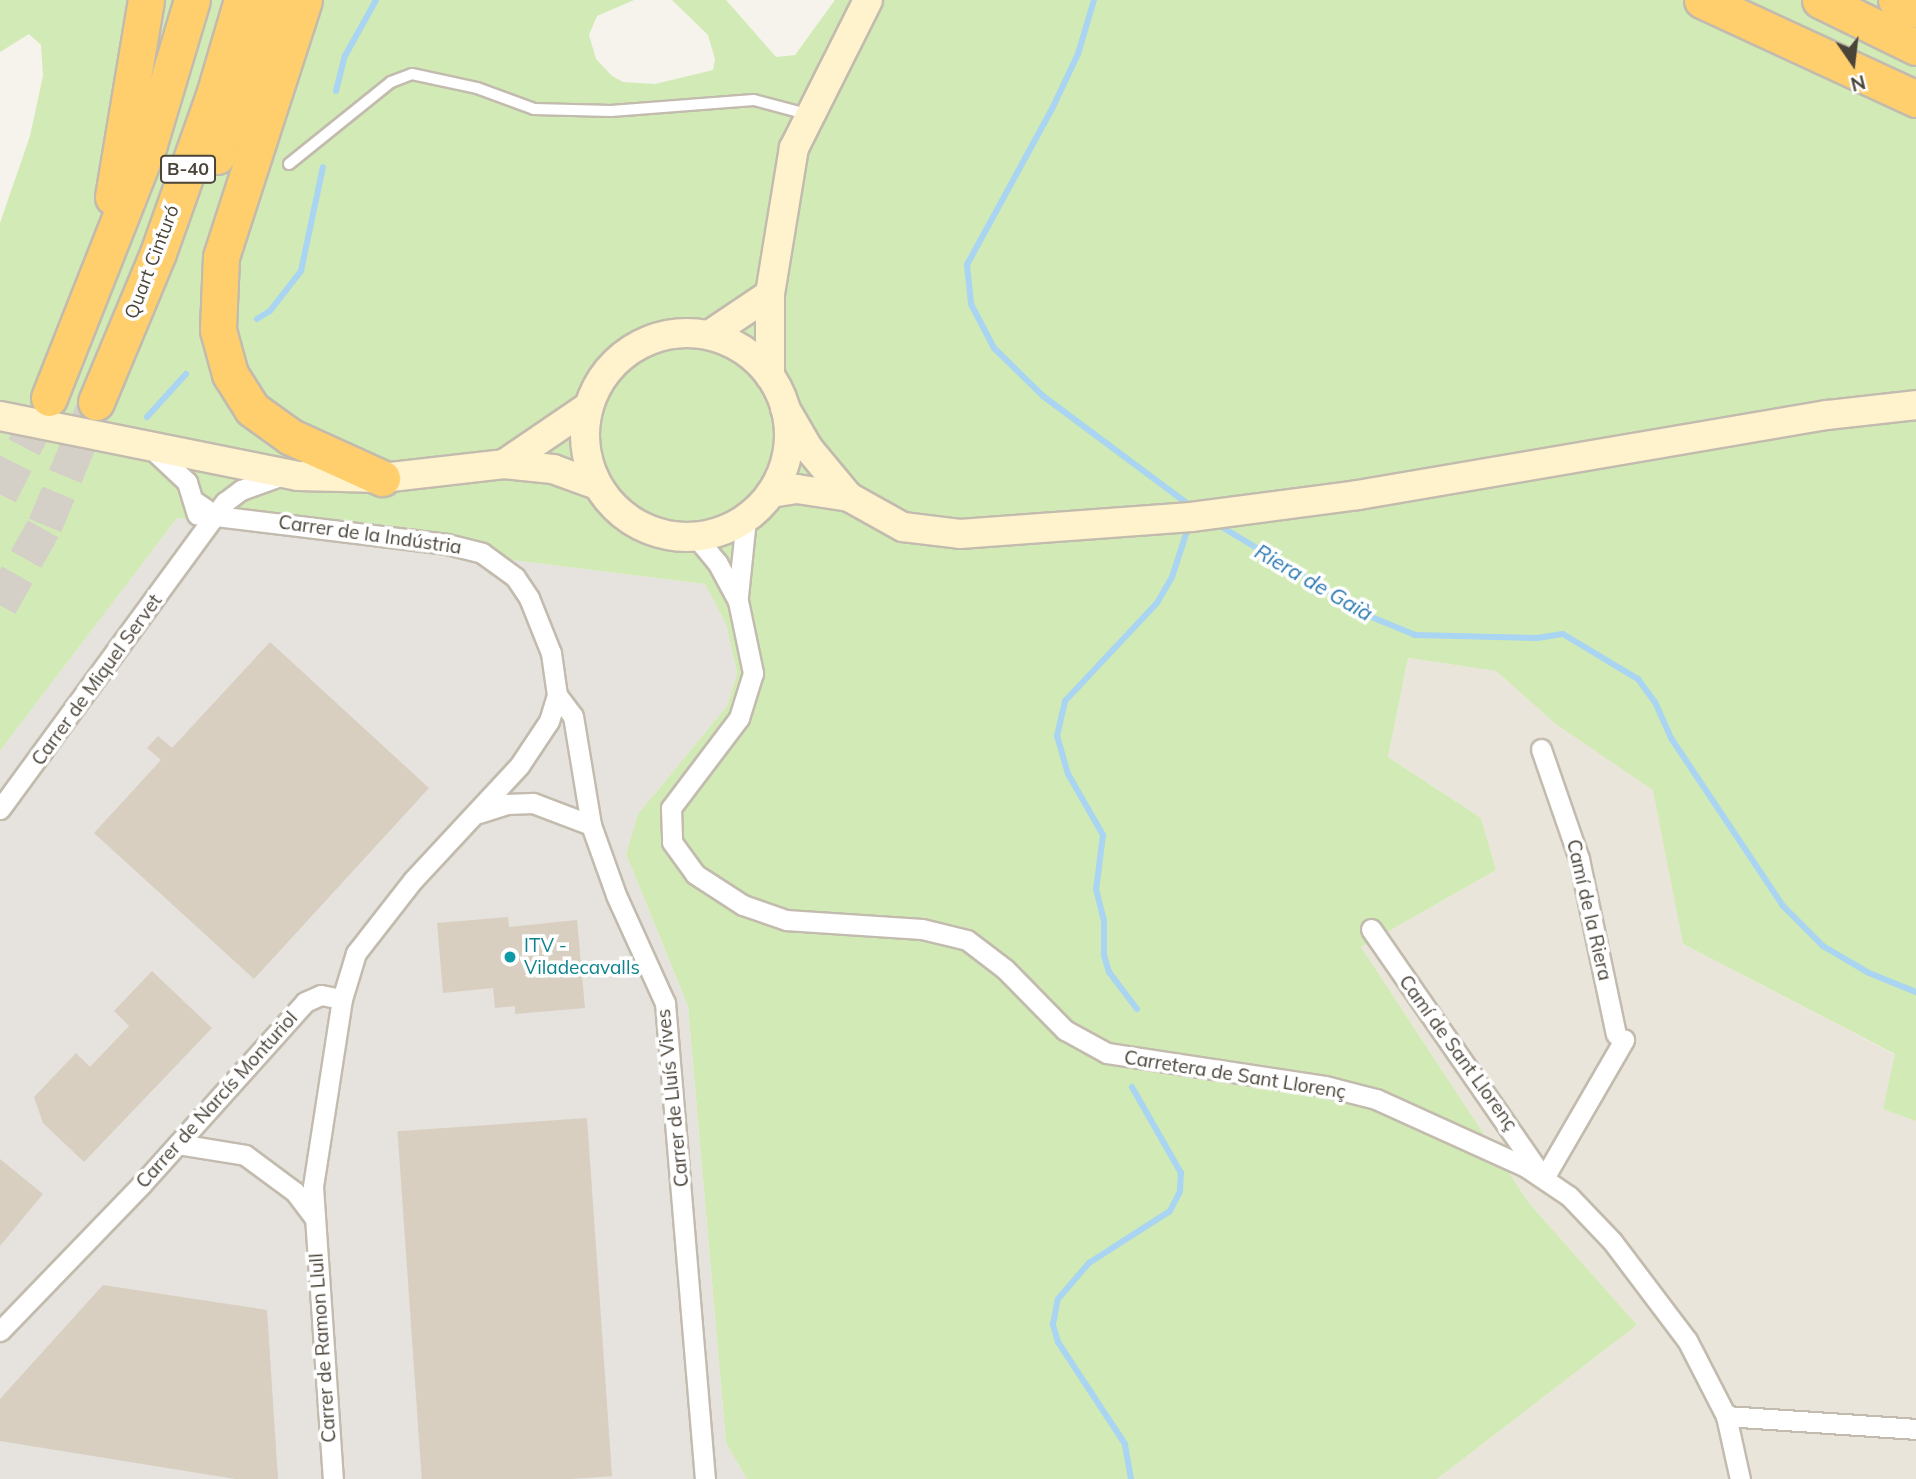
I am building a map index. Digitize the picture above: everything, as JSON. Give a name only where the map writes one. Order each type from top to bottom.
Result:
[{"type":"highway","points":[[108,250],[117,164],[133,95],[146,0]]},
{"type":"highway","points":[[128,196],[135,132],[164,0]]},
{"type":"highway","name":"B-40","points":[[49,398],[153,132],[192,0]]},
{"type":"highway","name":"Quart Cinturó","points":[[96,402],[214,95],[242,0]]},
{"type":"highway","points":[[124,335],[188,232],[237,106],[268,0]]},
{"type":"highway","points":[[304,0],[220,257],[218,330],[230,374],[252,409],[291,437],[383,478]]},
{"type":"highway","points":[[1702,0],[1916,99]]},
{"type":"highway","points":[[1820,0],[1916,47]]},
{"type":"highway","points":[[1896,0],[1916,9]]},
{"type":"street","points":[[770,376],[770,294],[780,251],[790,161],[807,114],[868,0]]},
{"type":"street","points":[[709,335],[770,294]]},
{"type":"street","points":[[785,408],[787,452],[771,493],[746,518],[723,530],[695,537],[663,534],[639,526],[619,511],[597,485],[585,447],[588,407],[607,372],[638,345],[677,333],[709,335],[747,352],[770,376],[809,449],[849,497]]},
{"type":"street","points":[[771,493],[797,489],[849,497],[914,530],[983,533],[1191,517],[1531,466],[1827,415],[1916,405]]},
{"type":"street","points":[[504,464],[588,407]]},
{"type":"street","points":[[0,416],[284,474],[383,478],[504,464],[553,469],[597,485]]},
{"type":"street","name":"Carrer de Miquel Servet","points":[[152,449],[187,482],[194,501],[198,528],[192,549]]},
{"type":"street","name":"Carrer de Miquel Servet","points":[[0,809],[216,516],[241,490],[284,474]]},
{"type":"street","name":"Carrer de Miquel Servet","points":[[194,501],[216,516]]},
{"type":"street","name":"Carrer de la Indústria","points":[[216,516],[447,544],[482,553],[515,577],[529,598],[551,653],[557,695]]},
{"type":"street","name":"Carretera de Sant Llorenç","points":[[738,601],[746,518]]},
{"type":"street","name":"Carretera de Sant Llorenç","points":[[695,537],[722,570],[738,601],[752,658],[747,702],[676,796],[670,820],[677,853],[707,884],[759,913],[786,920],[922,929],[956,936],[1005,969],[1065,1030],[1092,1047],[1123,1058],[1274,1077],[1376,1098],[1544,1178],[1569,1196],[1612,1241],[1687,1339],[1726,1416],[1740,1479]]},
{"type":"street","points":[[341,999],[356,953],[414,880],[476,814],[535,744],[557,695]]},
{"type":"street","name":"Carrer de Lluís Vives","points":[[557,695],[573,716],[592,825],[616,895],[664,1003],[669,1027],[705,1479]]},
{"type":"street","name":"Camí de la Riera","points":[[1541,749],[1576,846],[1620,1037],[1544,1178]]},
{"type":"street","points":[[476,814],[506,804],[533,803],[592,825]]},
{"type":"street","name":"Camí de Sant Llorenç","points":[[1371,929],[1544,1178]]},
{"type":"street","name":"Carrer de Narcís Monturiol","points":[[0,1331],[178,1144],[305,1002],[321,995],[341,999]]},
{"type":"street","name":"Carrer de Ramon Llull","points":[[333,1479],[314,1217],[318,1138],[341,999]]},
{"type":"street","points":[[178,1144],[245,1155],[295,1192],[314,1217]]},
{"type":"street","points":[[1726,1416],[1916,1429]]},
{"type":"lane","points":[[289,164],[391,82],[412,74],[466,85],[534,108],[611,111],[754,100],[807,114]]},
{"type":"shaded area","points":[[177,518],[705,584],[726,624],[737,673],[727,706],[638,814],[626,854],[688,1006],[726,1443],[747,1479],[0,1479],[0,751]]},
{"type":"shaded area","points":[[1408,658],[1496,671],[1557,725],[1654,790],[1683,944],[1896,1055],[1884,1109],[1916,1121],[1916,1479],[1437,1479],[1637,1325],[1529,1203],[1361,947],[1496,870],[1481,818],[1388,757]]},
{"type":"green space","points":[[0,0],[634,0],[597,16],[589,35],[596,59],[612,76],[623,82],[655,84],[713,70],[715,59],[708,35],[672,0],[726,0],[776,57],[795,55],[835,0],[1916,0],[1916,1121],[1883,1109],[1895,1054],[1683,944],[1653,790],[1557,725],[1496,671],[1408,658],[1388,757],[1481,818],[1496,870],[1361,947],[1529,1203],[1637,1325],[1437,1479],[747,1479],[726,1443],[688,1006],[626,854],[638,814],[727,706],[737,673],[726,624],[705,584],[177,518],[0,751],[0,223],[30,136],[43,76],[41,45],[29,34],[0,52]]},
{"type":"building","points":[[270,642],[429,788],[254,979],[94,833],[161,760],[147,748],[158,736],[172,748]]},
{"type":"building","name":"ITV - Viladecavalls","points":[[508,917],[509,927],[577,920],[585,1008],[515,1014],[515,1006],[495,1008],[493,988],[443,993],[437,923]]},
{"type":"building","points":[[152,971],[212,1028],[84,1162],[43,1123],[34,1097],[76,1053],[90,1067],[129,1026],[114,1011]]},
{"type":"building","points":[[587,1118],[612,1476],[571,1479],[422,1479],[397,1131]]},
{"type":"building","points":[[0,1159],[43,1194],[0,1246]]},
{"type":"building","points":[[103,1285],[267,1310],[278,1479],[235,1479],[0,1441],[0,1399]]},
{"type":"waterway","points":[[336,91],[345,56],[376,0]]},
{"type":"waterway","name":"Riera de Gaià","points":[[1094,0],[1078,54],[1053,107],[967,265],[971,304],[994,348],[1043,396],[1193,508]]},
{"type":"waterway","points":[[257,319],[270,311],[301,271],[323,167]]},
{"type":"waterway","points":[[147,417],[186,374]]},
{"type":"waterway","name":"Riera de Gaià","points":[[1217,524],[1369,616],[1415,635],[1537,638],[1563,634],[1638,679],[1655,702],[1671,738],[1783,906],[1823,946],[1869,973],[1916,992]]},
{"type":"waterway","points":[[1137,1009],[1109,972],[1104,956],[1104,921],[1096,890],[1103,835],[1068,774],[1057,736],[1065,701],[1157,603],[1172,577],[1189,525]]},
{"type":"waterway","points":[[1131,1479],[1125,1444],[1058,1342],[1053,1324],[1058,1299],[1089,1263],[1170,1211],[1180,1191],[1181,1173],[1132,1087]]},
{"type":"tunnel","points":[[0,494],[49,398]]},
{"type":"tunnel","points":[[0,605],[45,525],[96,402]]},
{"type":"place","name":"ITV - Viladecavalls","points":[[510,957]]}]
